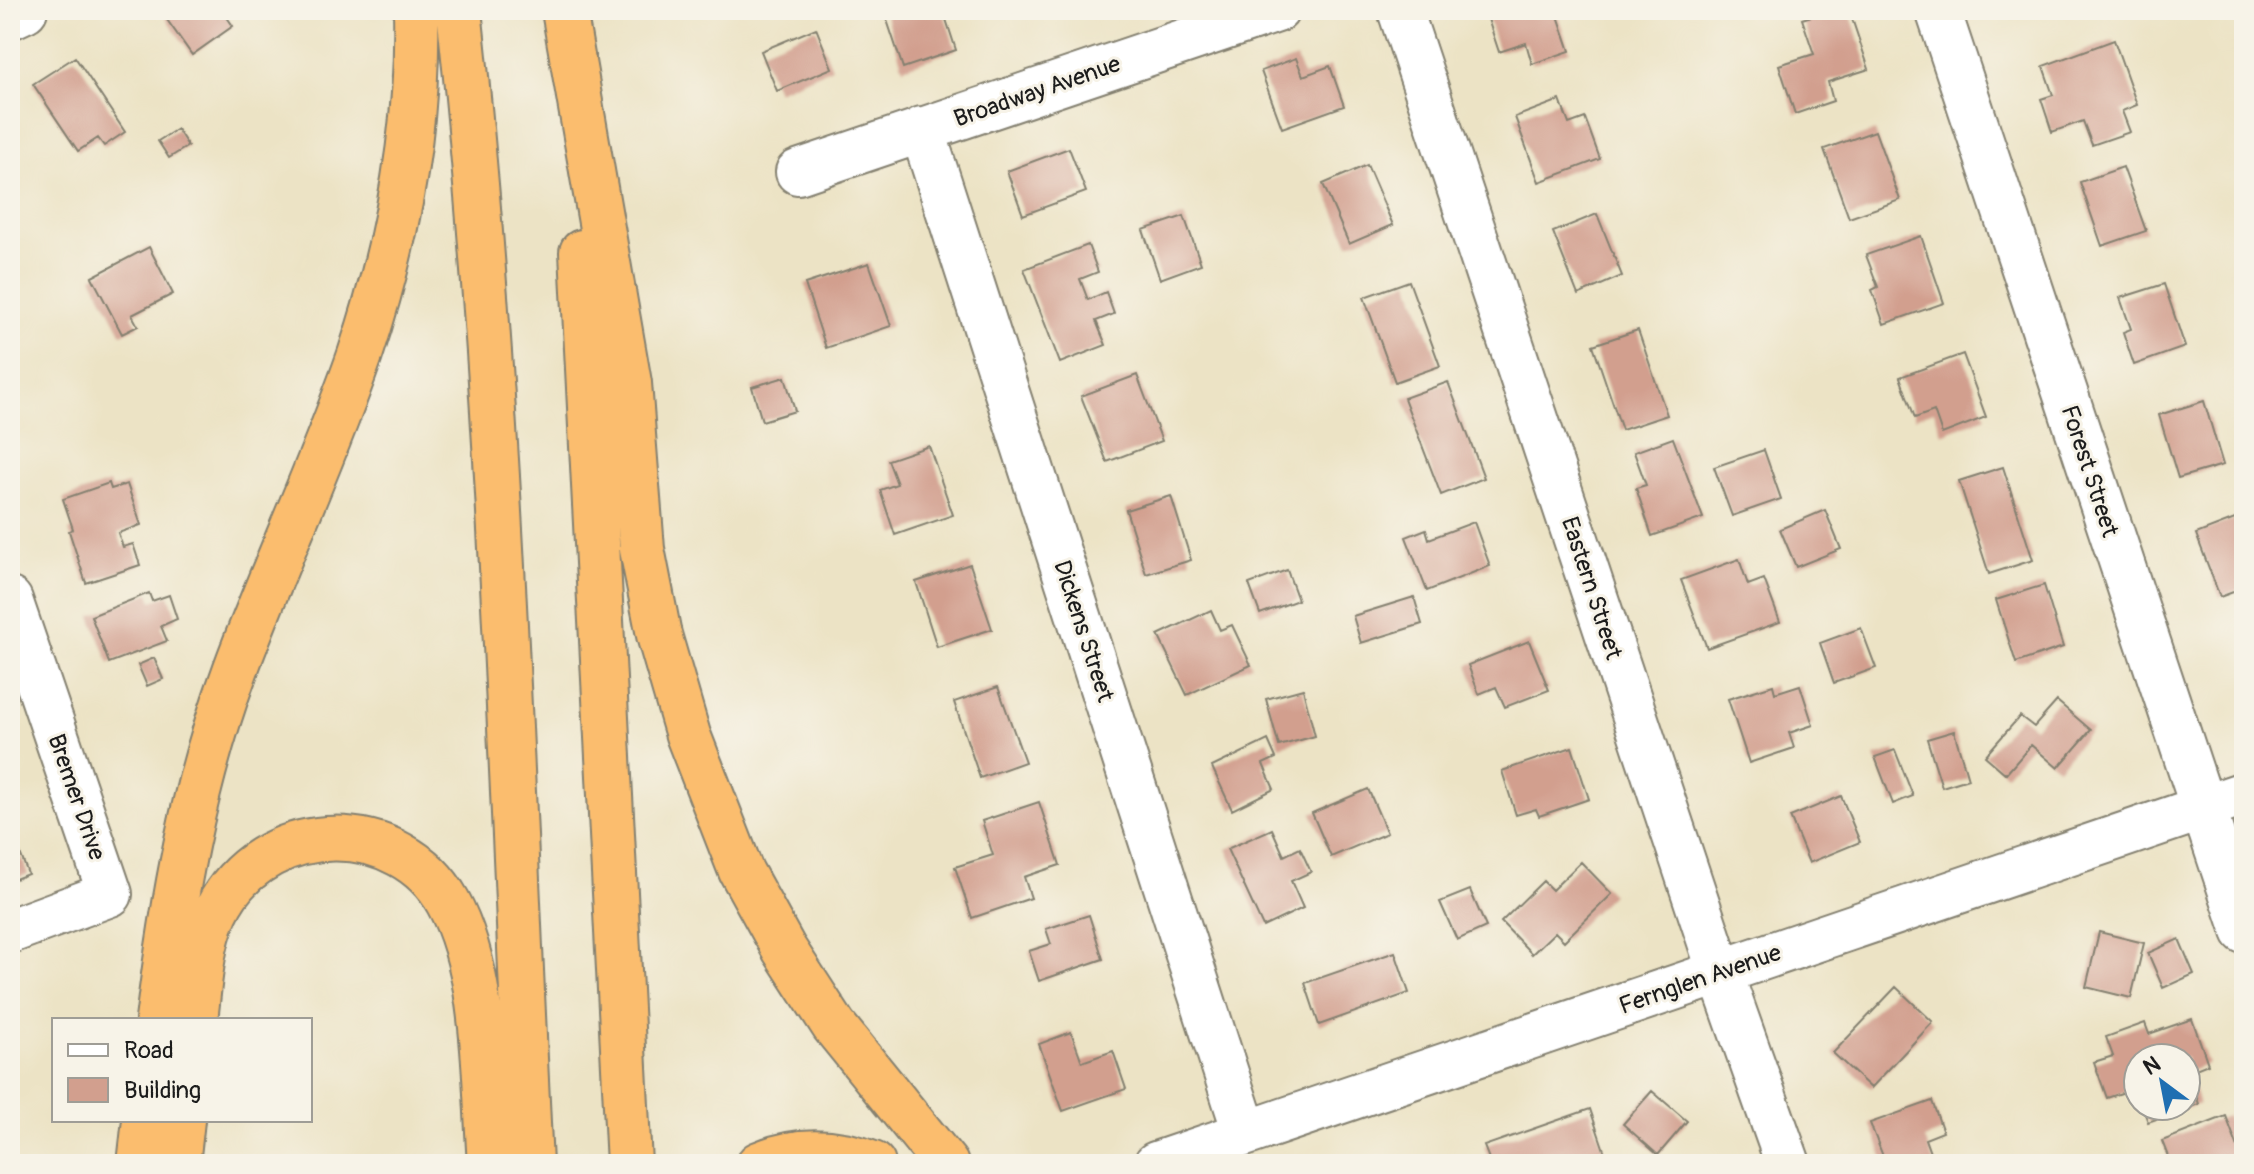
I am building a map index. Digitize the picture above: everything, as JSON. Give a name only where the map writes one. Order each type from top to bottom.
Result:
[{"type":"highway","points":[[158,1018],[183,853],[196,792],[234,672],[359,357],[388,259],[414,107],[416,10]]},
{"type":"highway","points":[[459,10],[483,246],[492,379],[530,1164]]},
{"type":"highway","points":[[565,13],[584,276],[629,1164]]},
{"type":"highway","points":[[565,13],[629,383],[642,549],[659,635],[688,735],[741,871],[784,949],[834,1026],[946,1164]]},
{"type":"highway","points":[[195,1018],[213,921],[221,903],[243,875],[274,853],[292,845],[329,837],[365,840],[399,854],[437,886],[462,934],[479,1023],[490,1164]]},
{"type":"highway","points":[[140,1164],[145,1122]]},
{"type":"highway","points":[[177,1164],[182,1122]]},
{"type":"highway","points":[[759,1164],[777,1157],[826,1152],[851,1155],[873,1164]]},
{"type":"street","points":[[10,17],[25,10]]},
{"type":"street","name":"Broadway Avenue","points":[[798,172],[1277,10]]},
{"type":"street","name":"Eastern Street","points":[[1400,10],[1720,972],[1788,1164]]},
{"type":"street","name":"Forest Street","points":[[1938,10],[2244,931]]},
{"type":"street","name":"Dickens Street","points":[[922,129],[1245,1132]]},
{"type":"street","name":"Bremer Drive","points":[[10,600],[110,894],[10,931]]},
{"type":"street","name":"Fernglen Avenue","points":[[1156,1164],[2244,794]]},
{"type":"building","points":[[175,10],[222,10],[233,26],[192,55],[165,17]]},
{"type":"building","points":[[943,10],[956,50],[903,68],[884,11]]},
{"type":"building","points":[[1485,10],[1556,10],[1570,51],[1532,64],[1526,43],[1499,52]]},
{"type":"building","points":[[1830,10],[1849,10],[1869,69],[1828,82],[1833,101],[1795,114],[1779,65],[1814,54],[1802,19]]},
{"type":"building","points":[[816,28],[832,68],[777,91],[761,51]]},
{"type":"building","points":[[2114,40],[2137,105],[2122,111],[2130,132],[2092,145],[2083,121],[2052,132],[2041,99],[2053,95],[2043,66]]},
{"type":"building","points":[[75,57],[125,132],[104,146],[98,138],[78,151],[33,84]]},
{"type":"building","points":[[1296,58],[1303,76],[1330,66],[1344,106],[1282,128],[1261,71]]},
{"type":"building","points":[[1560,100],[1569,124],[1585,118],[1600,159],[1539,182],[1515,117]]},
{"type":"building","points":[[177,129],[188,146],[169,158],[158,141]]},
{"type":"building","points":[[1875,131],[1900,200],[1849,218],[1824,149]]},
{"type":"building","points":[[1069,148],[1086,192],[1023,215],[1007,171]]},
{"type":"building","points":[[1367,165],[1393,225],[1349,244],[1323,184]]},
{"type":"building","points":[[2123,167],[2146,231],[2102,246],[2080,182]]},
{"type":"building","points":[[1597,214],[1622,276],[1578,295],[1553,232]]},
{"type":"building","points":[[1184,216],[1201,264],[1160,279],[1143,230]]},
{"type":"building","points":[[1921,236],[1944,303],[1884,324],[1872,290],[1878,287],[1866,255]]},
{"type":"building","points":[[1088,245],[1098,272],[1080,279],[1088,300],[1106,292],[1114,314],[1096,321],[1106,345],[1060,363],[1024,269]]},
{"type":"building","points":[[149,247],[173,294],[132,315],[138,326],[122,334],[92,277]]},
{"type":"building","points":[[869,263],[891,326],[826,348],[805,284]]},
{"type":"building","points":[[1409,281],[1440,366],[1395,382],[1364,297]]},
{"type":"building","points":[[2164,284],[2185,347],[2134,365],[2123,332],[2131,329],[2120,298]]},
{"type":"building","points":[[1638,330],[1667,415],[1622,430],[1593,345]]},
{"type":"building","points":[[1963,354],[1986,417],[1942,434],[1934,411],[1915,418],[1900,377]]},
{"type":"building","points":[[1137,375],[1162,441],[1107,462],[1081,396]]},
{"type":"building","points":[[785,377],[795,411],[762,421],[752,387]]},
{"type":"building","points":[[1448,382],[1484,478],[1441,495],[1404,398]]},
{"type":"building","points":[[2204,401],[2223,465],[2178,478],[2159,415]]},
{"type":"building","points":[[1673,438],[1703,518],[1652,536],[1636,488],[1646,485],[1634,452]]},
{"type":"building","points":[[929,446],[953,515],[895,535],[880,490],[897,484],[888,460]]},
{"type":"building","points":[[1764,450],[1781,499],[1732,516],[1714,467]]},
{"type":"building","points":[[2003,467],[2033,560],[1989,574],[1959,481]]},
{"type":"building","points":[[109,483],[111,489],[127,484],[141,525],[118,533],[123,547],[133,544],[140,565],[86,583],[69,531],[73,529],[63,499]]},
{"type":"building","points":[[1171,496],[1191,560],[1146,574],[1126,510]]},
{"type":"building","points":[[1825,510],[1841,549],[1796,567],[1780,529]]},
{"type":"building","points":[[2240,517],[2244,528],[2244,588],[2220,597],[2196,534]]},
{"type":"building","points":[[1474,522],[1490,566],[1427,591],[1406,537],[1426,529],[1429,539]]},
{"type":"building","points":[[1739,559],[1748,585],[1764,579],[1780,622],[1707,648],[1681,580]]},
{"type":"building","points":[[970,564],[992,629],[937,647],[916,582]]},
{"type":"building","points":[[1287,570],[1298,600],[1260,614],[1249,584]]},
{"type":"building","points":[[2044,585],[2063,647],[2016,663],[1996,600]]},
{"type":"building","points":[[149,593],[152,601],[169,595],[177,619],[161,626],[167,641],[109,663],[91,616]]},
{"type":"building","points":[[1414,597],[1422,624],[1361,643],[1353,616]]},
{"type":"building","points":[[1211,610],[1220,630],[1232,625],[1251,665],[1187,695],[1158,635]]},
{"type":"building","points":[[1861,628],[1876,668],[1834,683],[1820,643]]},
{"type":"building","points":[[1529,641],[1549,690],[1505,707],[1496,687],[1479,694],[1468,665]]},
{"type":"building","points":[[154,658],[163,679],[147,686],[138,665]]},
{"type":"building","points":[[1773,685],[1775,693],[1800,685],[1813,725],[1789,733],[1794,748],[1749,763],[1728,699]]},
{"type":"building","points":[[998,687],[1025,762],[980,778],[954,702]]},
{"type":"building","points":[[1303,689],[1315,736],[1279,746],[1266,699]]},
{"type":"building","points":[[2057,701],[2091,730],[2058,768],[2031,745],[2006,774],[1985,756],[2020,716],[2034,727]]},
{"type":"building","points":[[1954,731],[1968,779],[1942,787],[1927,739]]},
{"type":"building","points":[[1268,740],[1276,758],[1263,764],[1274,789],[1232,810],[1212,767]]},
{"type":"building","points":[[1572,747],[1589,799],[1539,816],[1536,809],[1516,815],[1502,771]]},
{"type":"building","points":[[1895,750],[1913,796],[1893,804],[1875,757]]},
{"type":"building","points":[[1368,789],[1387,833],[1331,857],[1312,813]]},
{"type":"building","points":[[1841,796],[1860,842],[1809,863],[1790,817]]},
{"type":"building","points":[[1039,802],[1060,865],[1024,877],[1031,898],[972,918],[955,867],[993,855],[982,821]]},
{"type":"building","points":[[1272,829],[1284,856],[1300,848],[1311,872],[1291,881],[1303,908],[1263,927],[1227,849]]},
{"type":"building","points":[[14,837],[28,874],[10,881],[10,839]]},
{"type":"building","points":[[1581,862],[1612,894],[1564,941],[1555,932],[1532,954],[1501,922],[1543,881],[1552,890]]},
{"type":"building","points":[[1470,890],[1486,927],[1457,940],[1440,902]]},
{"type":"building","points":[[1089,915],[1103,959],[1039,981],[1029,951],[1051,944],[1046,929]]},
{"type":"building","points":[[2099,932],[2144,943],[2131,998],[2086,987]]},
{"type":"building","points":[[2179,939],[2194,974],[2163,988],[2148,953]]},
{"type":"building","points":[[1395,952],[1409,993],[1319,1025],[1305,983]]},
{"type":"building","points":[[1896,987],[1933,1022],[1871,1088],[1833,1053]]},
{"type":"building","points":[[2192,1019],[2200,1042],[2122,1042],[2122,1093],[2107,1098],[2094,1062],[2113,1056],[2106,1037],[2145,1023],[2149,1034]]},
{"type":"building","points":[[1071,1032],[1082,1062],[1113,1051],[1126,1089],[1063,1111],[1039,1044]]},
{"type":"building","points":[[2202,1047],[2208,1064],[2202,1066]]},
{"type":"building","points":[[1652,1091],[1687,1121],[1658,1155],[1623,1124]]},
{"type":"building","points":[[1932,1101],[1943,1132],[1925,1139],[1934,1164],[1886,1164],[1870,1123]]},
{"type":"building","points":[[1590,1109],[1607,1159],[1592,1164],[1491,1164],[1484,1146]]},
{"type":"building","points":[[2226,1116],[2244,1164],[2171,1164],[2162,1141]]}]
